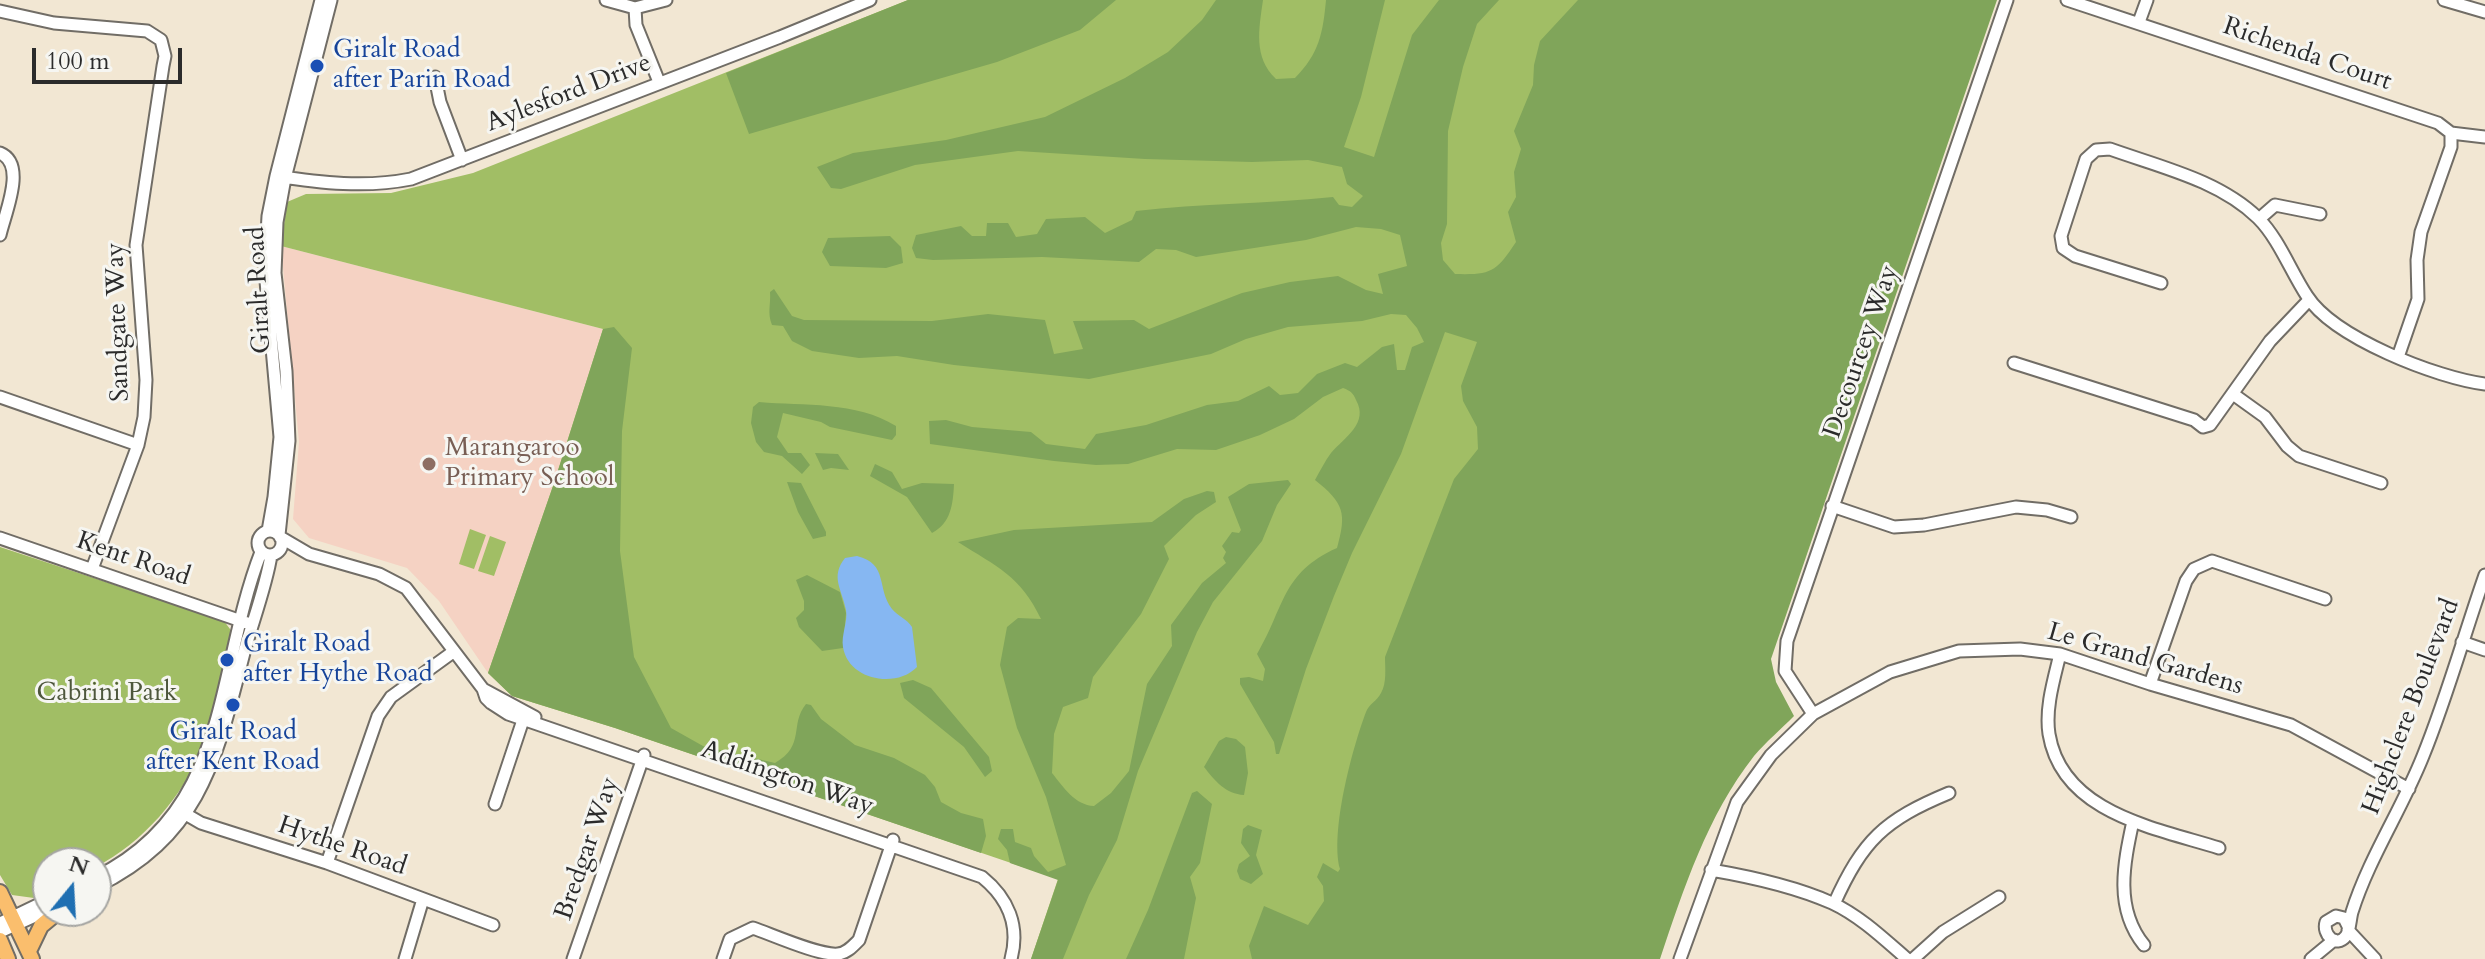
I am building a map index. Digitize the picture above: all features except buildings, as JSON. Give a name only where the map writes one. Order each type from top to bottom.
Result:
[{"type":"main road","points":[[0,892],[10,921],[31,955]]},
{"type":"main road","points":[[31,955],[41,927]]},
{"type":"main road","points":[[0,940],[8,959]]},
{"type":"street","name":"Giralt Road","points":[[280,177],[321,0]]},
{"type":"street","name":"Giralt Road","points":[[276,535],[274,497],[280,437],[265,270],[268,216],[331,0]]},
{"type":"street","points":[[606,0],[635,8],[666,0]]},
{"type":"street","name":"Aylesford Drive","points":[[280,177],[383,185],[411,179],[870,0]]},
{"type":"street","name":"Decourcey Way","points":[[1813,714],[1785,671],[1787,641],[2007,0]]},
{"type":"street","name":"Richenda Court","points":[[2067,0],[2438,123],[2451,133],[2485,137]]},
{"type":"street","points":[[2139,22],[2147,0]]},
{"type":"street","points":[[2444,0],[2485,12]]},
{"type":"street","points":[[635,8],[636,25],[659,82]]},
{"type":"street","name":"Sandgate Way","points":[[0,11],[54,23],[147,31],[161,40],[164,47],[136,245],[146,380],[144,417],[138,445],[92,569]]},
{"type":"street","points":[[435,77],[440,102],[462,160]]},
{"type":"street","points":[[2398,357],[2418,299],[2417,260],[2421,232],[2451,147],[2451,133]]},
{"type":"street","points":[[2161,283],[2075,256],[2063,248],[2061,236],[2086,159],[2096,150],[2110,149],[2215,187],[2259,219],[2309,300],[2338,326],[2358,340],[2398,357],[2460,379],[2485,384]]},
{"type":"street","points":[[0,153],[11,160],[15,173],[0,235]]},
{"type":"street","points":[[2259,219],[2275,205],[2320,214]]},
{"type":"street","points":[[2014,363],[2194,420],[2203,427],[2210,425],[2270,341],[2309,300]]},
{"type":"street","points":[[2233,394],[2265,417],[2287,446],[2299,456],[2381,483]]},
{"type":"street","points":[[0,397],[138,445]]},
{"type":"street","points":[[1832,506],[1894,527],[1924,525],[2016,507],[2047,510],[2071,517]]},
{"type":"street","points":[[112,876],[138,863],[174,830],[209,743],[269,554],[281,548],[276,535],[258,540],[269,554]]},
{"type":"street","name":"Addington Way","points":[[276,535],[309,554],[397,582],[413,597],[483,689],[524,717],[892,842],[973,866],[997,881],[1007,892],[1020,921],[1018,959]]},
{"type":"street","name":"Kent Road","points":[[0,538],[247,623]]},
{"type":"street","name":"Addington Way","points":[[269,554],[309,554]]},
{"type":"street","points":[[2150,684],[2186,581],[2194,569],[2212,561],[2325,599]]},
{"type":"street","name":"Highclere Boulevard","points":[[2340,931],[2409,789],[2485,575]]},
{"type":"street","points":[[2462,642],[2485,650]]},
{"type":"street","name":"Le Grand Gardens","points":[[1680,959],[1737,802],[1771,755],[1813,714],[1890,672],[1959,651],[2020,649],[2060,654],[2291,725],[2409,789]]},
{"type":"street","points":[[327,863],[378,716],[391,697],[453,652]]},
{"type":"street","points":[[2060,654],[2051,692],[2048,732],[2059,767],[2074,786],[2100,805],[2133,821],[2219,848]]},
{"type":"street","points":[[495,804],[524,717]]},
{"type":"street","name":"Bredgar Way","points":[[573,959],[643,758]]},
{"type":"street","points":[[1834,904],[1850,869],[1880,830],[1918,806],[1949,793]]},
{"type":"street","name":"Hythe Road","points":[[182,812],[201,823],[327,863],[493,925]]},
{"type":"street","points":[[2133,821],[2124,864],[2124,894],[2128,920],[2144,945]]},
{"type":"street","points":[[723,959],[730,939],[753,928],[825,953],[840,954],[850,949],[859,940],[892,842]]},
{"type":"street","name":"Addington Way","points":[[892,842],[982,877],[996,890],[1012,919],[1015,940],[1011,959]]},
{"type":"street","points":[[1711,870],[1787,887],[1834,904],[1910,959],[1943,932],[1999,897]]},
{"type":"street","points":[[405,959],[423,899]]},
{"type":"street","points":[[0,932],[10,921],[32,909]]},
{"type":"street","points":[[10,921],[32,915]]},
{"type":"street","points":[[2314,955],[2340,931],[2375,959]]},
{"type":"shaded area","name":"Marangaroo Primary School","points":[[281,246],[603,329],[488,673],[439,601],[407,568],[309,538],[293,519],[299,442]]},
{"type":"green space","points":[[908,0],[1699,0],[1332,959],[1031,959],[1058,879],[512,696],[488,673],[603,329],[281,246],[287,202],[306,194],[391,193],[473,173]]},
{"type":"green space","points":[[908,0],[1116,0],[1080,30],[997,62],[749,134],[726,73]]},
{"type":"green space","points":[[1216,0],[1263,0],[1259,42],[1264,61],[1276,79],[1295,78],[1310,60],[1321,33],[1326,0],[1385,0],[1361,97],[1344,147],[1374,157],[1412,35],[1439,0],[1499,0],[1477,24],[1448,131],[1447,224],[1441,243],[1443,260],[1455,274],[1467,274],[1492,270],[1516,242],[1508,212],[1516,197],[1514,172],[1521,149],[1514,131],[1533,85],[1540,41],[1578,0],[1997,0],[1771,659],[1776,682],[1794,716],[1754,756],[1723,803],[1698,853],[1660,959],[1252,959],[1249,946],[1264,906],[1308,925],[1324,901],[1323,886],[1317,877],[1323,863],[1338,872],[1340,869],[1340,813],[1360,728],[1367,709],[1383,689],[1385,657],[1454,479],[1478,449],[1477,427],[1463,401],[1461,386],[1477,342],[1445,332],[1401,454],[1334,596],[1306,669],[1279,754],[1276,754],[1274,742],[1240,684],[1240,678],[1263,681],[1265,669],[1257,654],[1286,593],[1305,568],[1337,548],[1342,526],[1341,510],[1332,495],[1315,480],[1331,453],[1354,429],[1360,416],[1351,392],[1343,388],[1323,397],[1294,419],[1216,450],[1177,449],[1128,464],[1054,461],[930,444],[929,421],[946,420],[972,427],[1031,432],[1046,444],[1085,449],[1096,434],[1146,425],[1207,405],[1238,401],[1269,386],[1280,395],[1298,393],[1317,374],[1345,363],[1357,367],[1382,347],[1394,344],[1397,370],[1405,370],[1412,347],[1424,342],[1406,315],[1391,314],[1362,321],[1288,327],[1246,339],[1211,354],[1089,379],[897,356],[859,358],[812,351],[792,341],[783,326],[772,325],[770,292],[774,289],[792,316],[804,320],[932,321],[988,314],[1045,320],[1054,354],[1083,349],[1073,321],[1134,320],[1149,329],[1242,293],[1290,282],[1338,276],[1366,290],[1383,294],[1378,274],[1407,266],[1400,235],[1381,229],[1356,227],[1306,240],[1196,257],[1176,250],[1156,249],[1139,262],[1042,257],[933,260],[916,258],[912,248],[916,235],[961,226],[972,236],[986,236],[987,223],[1008,223],[1016,237],[1037,234],[1046,219],[1085,217],[1105,233],[1132,220],[1136,211],[1160,208],[1333,197],[1339,205],[1352,207],[1363,196],[1347,184],[1342,167],[1308,160],[1145,159],[1018,151],[915,165],[841,189],[831,188],[817,167],[853,153],[946,140],[1045,117],[1125,78],[1168,52],[1202,20]]},
{"type":"green space","points":[[890,236],[901,247],[903,263],[886,268],[830,266],[822,252],[828,238]]},
{"type":"green space","points":[[614,327],[632,348],[622,431],[620,551],[634,657],[671,728],[703,746],[775,763],[791,749],[801,712],[806,704],[811,705],[821,719],[855,745],[894,758],[925,775],[935,787],[941,802],[961,813],[983,819],[986,836],[981,853],[512,696],[488,673],[603,329]]},
{"type":"green space","points":[[759,402],[829,406],[864,412],[896,426],[896,435],[892,440],[783,413],[777,437],[788,453],[801,453],[810,465],[802,474],[782,456],[764,452],[756,442],[751,423],[753,407]]},
{"type":"green space","points":[[815,453],[838,454],[849,470],[823,470]]},
{"type":"green space","points":[[875,464],[892,472],[902,489],[922,483],[954,484],[952,506],[943,524],[932,533],[907,497],[870,476]]},
{"type":"green space","points":[[1288,480],[1291,484],[1277,505],[1262,541],[1213,602],[1197,632],[1138,771],[1117,840],[1089,895],[1063,959],[1031,959],[1058,880],[1010,863],[1007,850],[998,839],[1001,829],[1013,829],[1015,842],[1031,848],[1048,872],[1066,865],[1046,797],[1017,728],[1000,665],[1007,627],[1018,618],[1041,619],[1016,582],[958,542],[1014,530],[1152,522],[1184,499],[1207,491],[1214,492],[1216,502],[1196,515],[1164,546],[1169,559],[1141,614],[1093,677],[1088,698],[1063,707],[1054,734],[1052,773],[1081,803],[1094,806],[1111,793],[1129,771],[1147,684],[1172,646],[1171,625],[1202,583],[1226,563],[1223,558],[1226,552],[1222,546],[1232,532],[1239,533],[1241,530],[1228,497],[1249,484]]},
{"type":"green space","points":[[787,482],[801,483],[826,536],[813,539],[798,512]]},
{"type":"green space","points":[[470,529],[486,535],[474,569],[459,564]]},
{"type":"green space","points":[[490,536],[506,542],[494,576],[478,571]]},
{"type":"green space","name":"Cabrini Park","points":[[0,547],[224,621],[233,633],[202,748],[184,784],[159,817],[112,858],[112,847],[32,847],[32,898],[12,895],[0,875]]},
{"type":"green space","points":[[807,575],[840,592],[846,613],[843,648],[822,651],[799,627],[796,618],[804,610],[804,601],[796,580]]},
{"type":"green space","points":[[913,680],[931,688],[989,757],[992,771],[985,777],[964,747],[904,698],[900,683]]},
{"type":"green space","points":[[1226,737],[1236,739],[1245,747],[1248,773],[1244,795],[1226,789],[1204,767],[1219,741]]},
{"type":"green space","points":[[1197,791],[1212,804],[1200,863],[1190,877],[1196,898],[1184,959],[1126,959],[1192,793]]},
{"type":"green space","points":[[1248,825],[1262,830],[1256,855],[1263,874],[1251,884],[1240,879],[1237,871],[1239,864],[1250,856],[1241,843],[1243,829]]},
{"type":"water","points":[[857,556],[874,565],[887,601],[912,627],[917,667],[908,674],[897,678],[874,678],[863,674],[847,658],[843,647],[846,610],[838,583],[838,571],[845,558]]},
{"type":"place","name":"Giralt Road after Parin Road","points":[[317,66]]},
{"type":"place","name":"Marangaroo Primary School","points":[[429,464]]},
{"type":"place","name":"Giralt Road after Hythe Road","points":[[227,660]]},
{"type":"place","name":"Giralt Road after Kent Road","points":[[233,705]]}]
